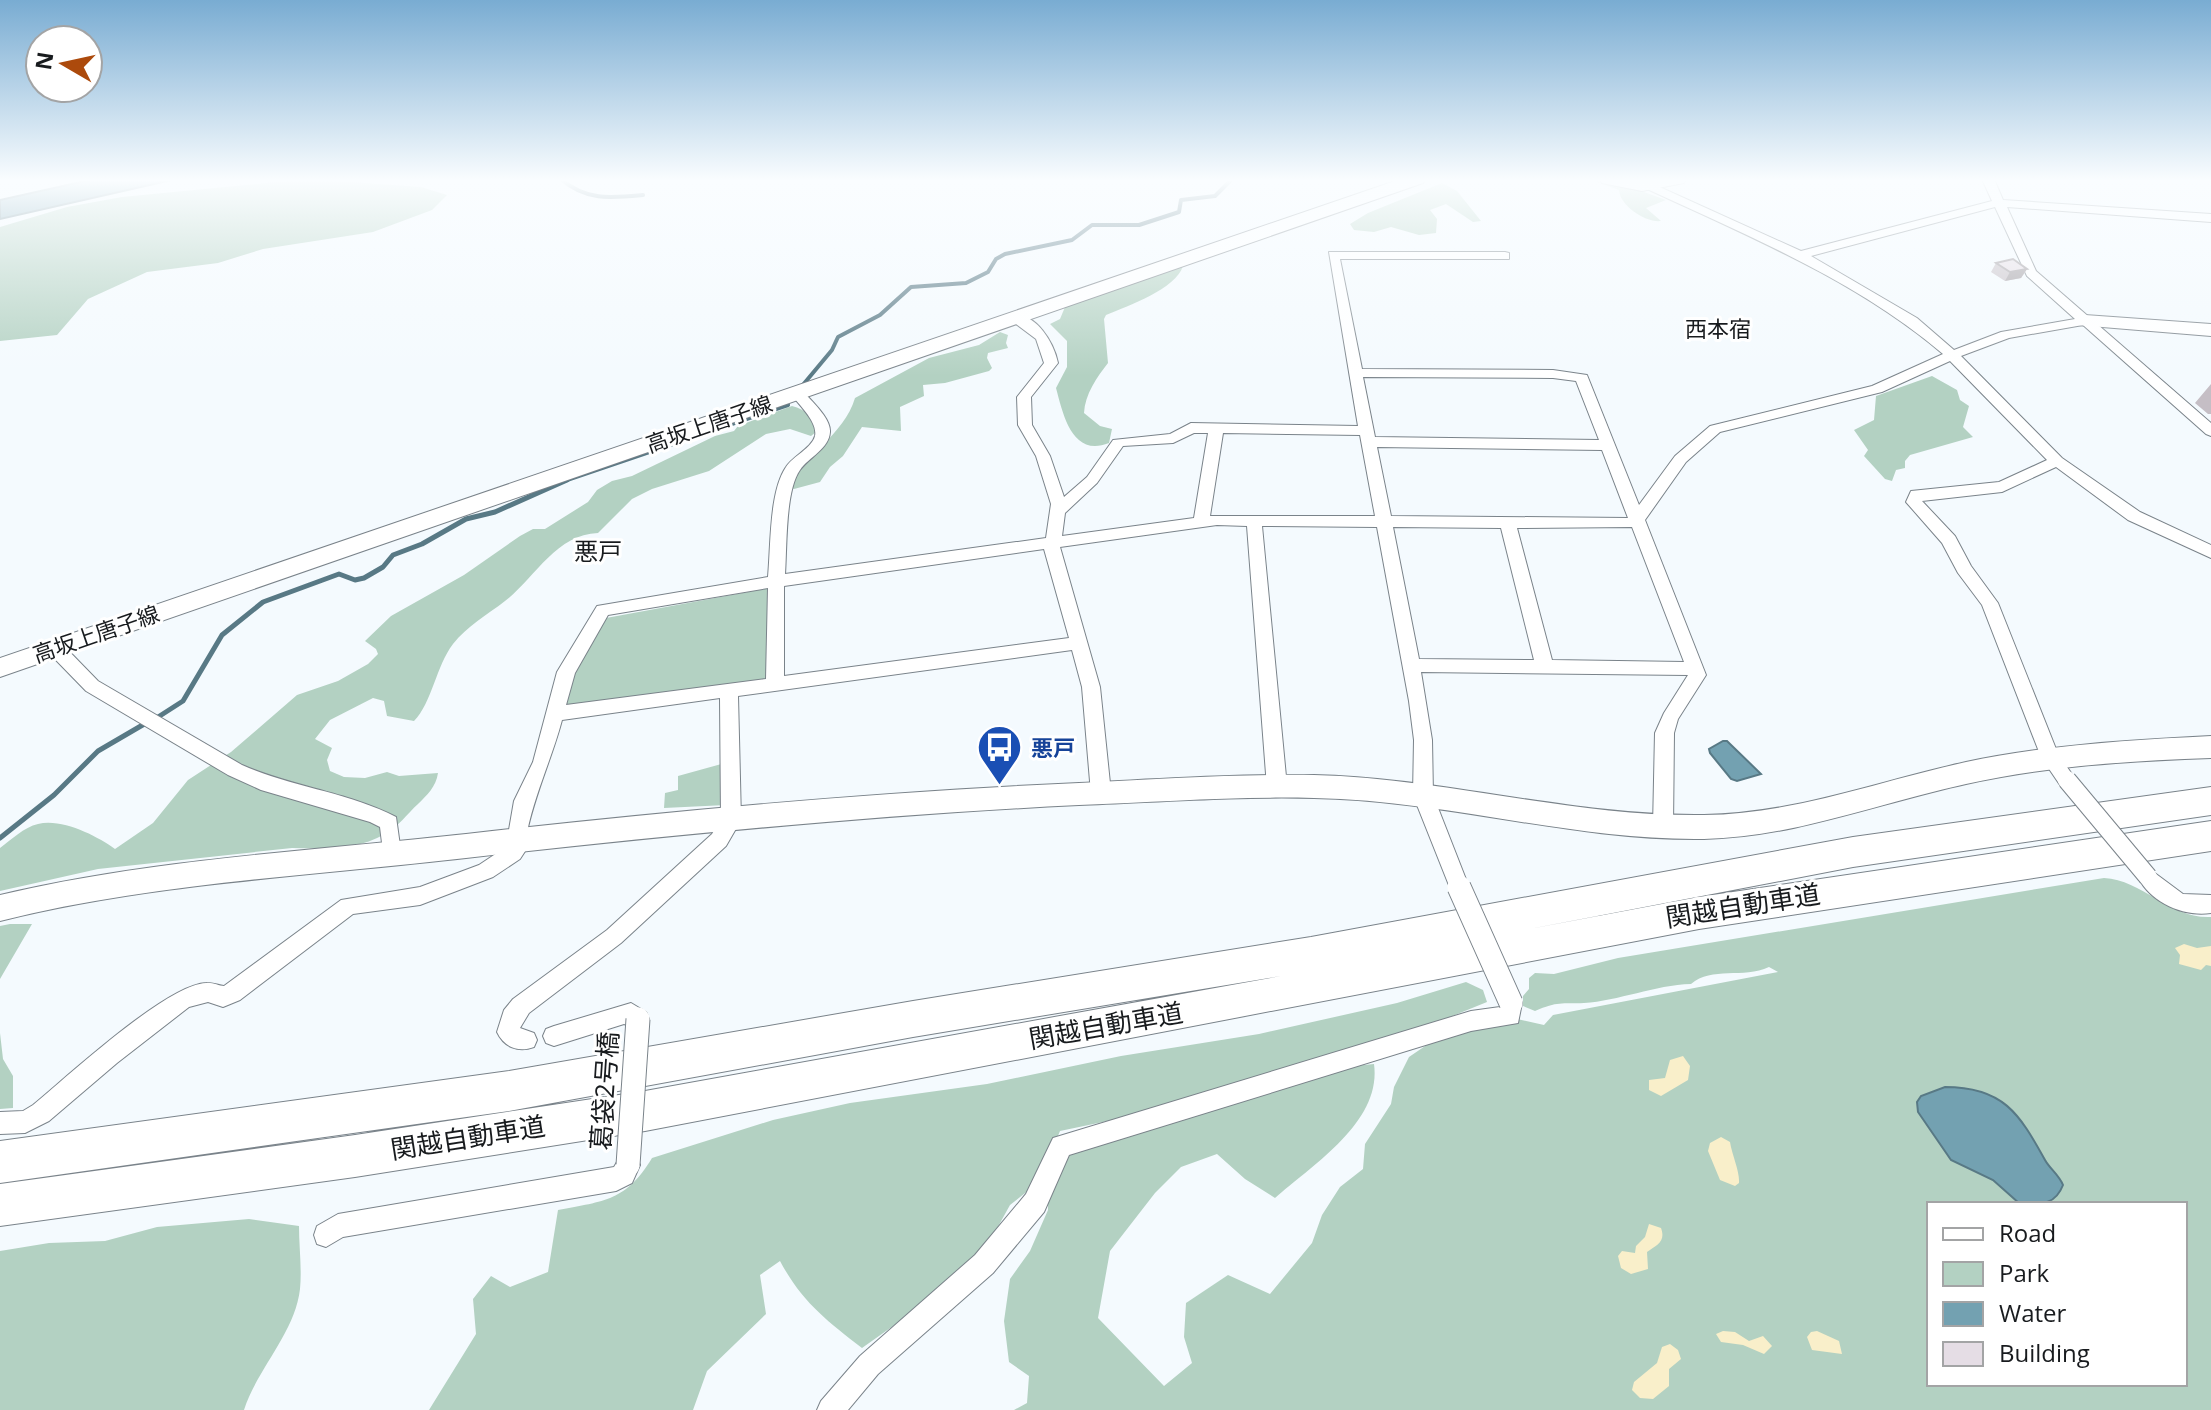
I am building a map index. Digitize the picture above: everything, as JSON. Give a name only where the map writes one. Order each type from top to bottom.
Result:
[{"type":"highway","name":"関越自動車道","points":[[0,1162],[509,1091],[913,1019],[1295,956],[1853,852],[2211,801]]},
{"type":"highway","name":"関越自動車道","points":[[0,1205],[355,1156],[645,1111],[1699,913],[2211,836]]},
{"type":"street","name":"高坂上唐子線","points":[[0,668],[1228,245]]},
{"type":"street","points":[[1778,245],[1912,321],[1952,355],[2057,461],[2134,516],[2211,552]]},
{"type":"street","points":[[1800,255],[1839,245]]},
{"type":"street","points":[[2018,245],[2031,273],[2211,431]]},
{"type":"street","points":[[830,1410],[869,1365],[984,1264],[1035,1203],[1061,1146],[1471,1021],[1510,1016],[1511,1003],[1459,887],[1423,795],[1423,740],[1412,665],[1333,255],[1505,256]]},
{"type":"street","points":[[1017,318],[1039,332],[1049,346],[1051,363],[1027,392],[1025,425],[1043,456],[1060,509],[1052,542],[1091,687],[1101,793]]},
{"type":"street","points":[[0,1123],[25,1122],[41,1113],[119,1047],[183,999],[208,992],[223,997],[232,993],[348,906],[420,896],[486,871],[513,853],[519,840],[524,801],[542,762],[566,672],[603,610],[776,581],[1201,521],[1623,524],[1637,521],[1669,471],[1700,439],[1715,429],[1877,389],[1952,355],[2006,335],[2085,321],[2211,330]]},
{"type":"street","points":[[1357,373],[1576,375],[1582,378],[1697,675],[1672,715],[1665,735],[1663,827]]},
{"type":"street","points":[[775,682],[776,581],[786,478],[820,442],[823,434],[822,425],[798,394]]},
{"type":"street","points":[[1060,509],[1092,480],[1118,443],[1173,438],[1191,428],[1608,445]]},
{"type":"street","points":[[1201,521],[1216,429]]},
{"type":"street","points":[[2057,461],[2002,487],[1914,497],[1917,507],[1949,540],[1964,569],[1990,603],[2050,757],[2148,877],[2179,902],[2196,906],[2211,904]]},
{"type":"street","points":[[1254,520],[1277,787]]},
{"type":"street","points":[[1508,523],[1545,668]]},
{"type":"street","points":[[553,714],[1080,643]]},
{"type":"street","points":[[55,648],[92,686],[235,770],[261,782],[376,816],[389,823],[391,853]]},
{"type":"street","points":[[1412,665],[1695,669]]},
{"type":"street","points":[[526,1040],[516,1039],[508,1032],[508,1021],[518,1008],[617,937],[719,840],[731,820],[729,689]]},
{"type":"street","points":[[0,908],[89,888],[391,853],[952,800],[1101,793],[1343,787],[1423,795],[1601,823],[1728,827],[1845,806],[1962,774],[2050,757],[2211,747]]},
{"type":"street","name":"葛袋2号橋","points":[[326,1235],[338,1226],[616,1179],[624,1175],[628,1165],[638,1019],[631,1013],[624,1014],[554,1036]]},
{"type":"green space","points":[[0,245],[290,245],[263,249],[218,263],[147,272],[88,299],[57,335],[0,341]]},
{"type":"green space","points":[[1183,266],[1179,274],[1161,289],[1106,315],[1108,363],[1089,393],[1084,413],[1100,426],[1112,429],[1109,443],[1096,446],[1086,444],[1071,431],[1062,410],[1056,388],[1067,367],[1067,341],[1050,324],[1060,319],[1065,307]]},
{"type":"green space","points":[[1000,332],[1008,335],[1008,348],[988,353],[992,368],[989,371],[945,383],[923,385],[924,396],[900,407],[901,431],[862,427],[843,456],[830,467],[820,482],[794,489],[790,487],[842,423],[855,398],[929,358],[979,345]]},
{"type":"green space","points":[[1932,376],[1957,390],[1960,400],[1969,406],[1963,427],[1973,437],[1910,455],[1905,461],[1905,468],[1896,470],[1892,481],[1885,479],[1864,456],[1868,450],[1854,430],[1874,420],[1876,396]]},
{"type":"green space","points":[[792,406],[811,419],[816,432],[811,436],[790,429],[766,434],[709,471],[652,489],[632,499],[598,533],[583,535],[558,549],[516,592],[471,626],[453,644],[414,721],[387,716],[384,701],[373,698],[330,720],[315,739],[332,748],[327,760],[330,771],[344,777],[365,778],[387,772],[399,776],[438,773],[428,794],[385,834],[363,843],[340,847],[292,848],[98,869],[0,891],[0,848],[23,831],[38,824],[58,824],[89,834],[115,849],[153,823],[188,780],[231,752],[297,695],[338,681],[368,664],[378,654],[365,641],[391,616],[464,575],[520,536],[533,529],[545,529],[588,502],[597,490],[612,481],[632,476],[715,436]]},
{"type":"green space","points":[[770,588],[771,675],[764,680],[565,707],[580,657],[606,618]]},
{"type":"green space","points":[[725,763],[726,805],[664,808],[665,793],[678,790],[678,776]]},
{"type":"green space","points":[[2104,878],[2131,885],[2182,912],[2211,917],[2211,1410],[1014,1410],[1027,1403],[1029,1376],[1009,1362],[1004,1321],[1010,1279],[1030,1251],[1048,1210],[1048,1187],[1068,1156],[1097,1139],[1334,1068],[1374,1064],[1374,1085],[1356,1123],[1325,1156],[1275,1198],[1245,1179],[1217,1154],[1181,1167],[1155,1193],[1110,1251],[1098,1318],[1164,1386],[1192,1363],[1184,1337],[1186,1303],[1228,1275],[1270,1294],[1312,1243],[1322,1215],[1340,1187],[1363,1169],[1365,1144],[1391,1104],[1394,1087],[1409,1057],[1434,1040],[1517,1019],[1544,1025],[1553,1015],[1778,972],[1769,967],[1708,975],[1691,984],[1597,1002],[1555,1004],[1535,1011],[1523,1006],[1529,978],[1535,973],[1554,974],[1618,958]]},
{"type":"green space","points":[[32,924],[0,979],[0,926]]},
{"type":"green space","points":[[1466,982],[1483,990],[1487,1002],[1408,1034],[1356,1046],[1266,1080],[1184,1105],[1060,1131],[1039,1182],[1010,1205],[975,1268],[862,1348],[806,1299],[780,1261],[760,1275],[766,1314],[707,1371],[693,1410],[429,1410],[476,1334],[473,1299],[491,1276],[510,1287],[548,1272],[558,1210],[613,1197],[633,1183],[652,1158],[773,1120],[850,1103],[987,1084],[1121,1056],[1259,1034],[1397,1003]]},
{"type":"green space","points":[[0,1033],[3,1059],[13,1076],[13,1108],[0,1109]]},
{"type":"green space","points":[[249,1219],[299,1226],[301,1281],[291,1321],[244,1410],[0,1410],[0,1251],[49,1243],[105,1241],[157,1227]]},
{"type":"sand","points":[[2184,944],[2197,948],[2211,946],[2211,966],[2206,965],[2201,970],[2179,964],[2180,955],[2175,948]]},
{"type":"sand","points":[[1683,1056],[1690,1066],[1688,1080],[1661,1096],[1649,1090],[1649,1080],[1665,1078],[1670,1060]]},
{"type":"sand","points":[[1721,1137],[1730,1142],[1739,1179],[1735,1186],[1720,1180],[1708,1151],[1710,1143]]},
{"type":"sand","points":[[1649,1224],[1661,1228],[1661,1240],[1647,1252],[1648,1269],[1631,1274],[1621,1268],[1618,1256],[1622,1251],[1635,1253]]},
{"type":"sand","points":[[1817,1331],[1839,1341],[1842,1354],[1812,1350],[1807,1337]]},
{"type":"sand","points":[[1735,1332],[1749,1341],[1763,1336],[1772,1346],[1764,1354],[1743,1345],[1721,1342],[1716,1334]]},
{"type":"sand","points":[[1670,1344],[1678,1350],[1681,1359],[1669,1369],[1669,1386],[1653,1399],[1640,1398],[1632,1390],[1634,1382],[1657,1363],[1662,1347]]},
{"type":"water","points":[[1727,741],[1761,774],[1737,781],[1731,779],[1709,749]]},
{"type":"water","points":[[1945,1087],[1965,1088],[1995,1098],[2007,1106],[2027,1129],[2061,1181],[2060,1192],[2046,1202],[2018,1202],[1993,1180],[1951,1160],[1918,1112],[1917,1102],[1921,1096]]},
{"type":"building","points":[[2013,259],[2027,269],[2010,272],[1996,263]]},
{"type":"waterway","points":[[802,386],[832,350],[838,337],[880,315],[911,287],[966,283],[988,272],[996,259],[1005,254],[1049,245]]},
{"type":"waterway","points":[[561,482],[788,405]]},
{"type":"waterway","points":[[155,719],[183,701],[222,635],[263,602],[339,574],[355,580],[364,578],[383,567],[393,555],[422,544],[466,519],[495,512],[567,480]]},
{"type":"waterway","points":[[0,838],[54,795],[98,751],[146,723]]},
{"type":"place","name":"悪戸","points":[[1000,787]]},
{"type":"district","name":"西本宿","points":[[1718,329]]},
{"type":"district","name":"悪戸","points":[[598,552]]}]
